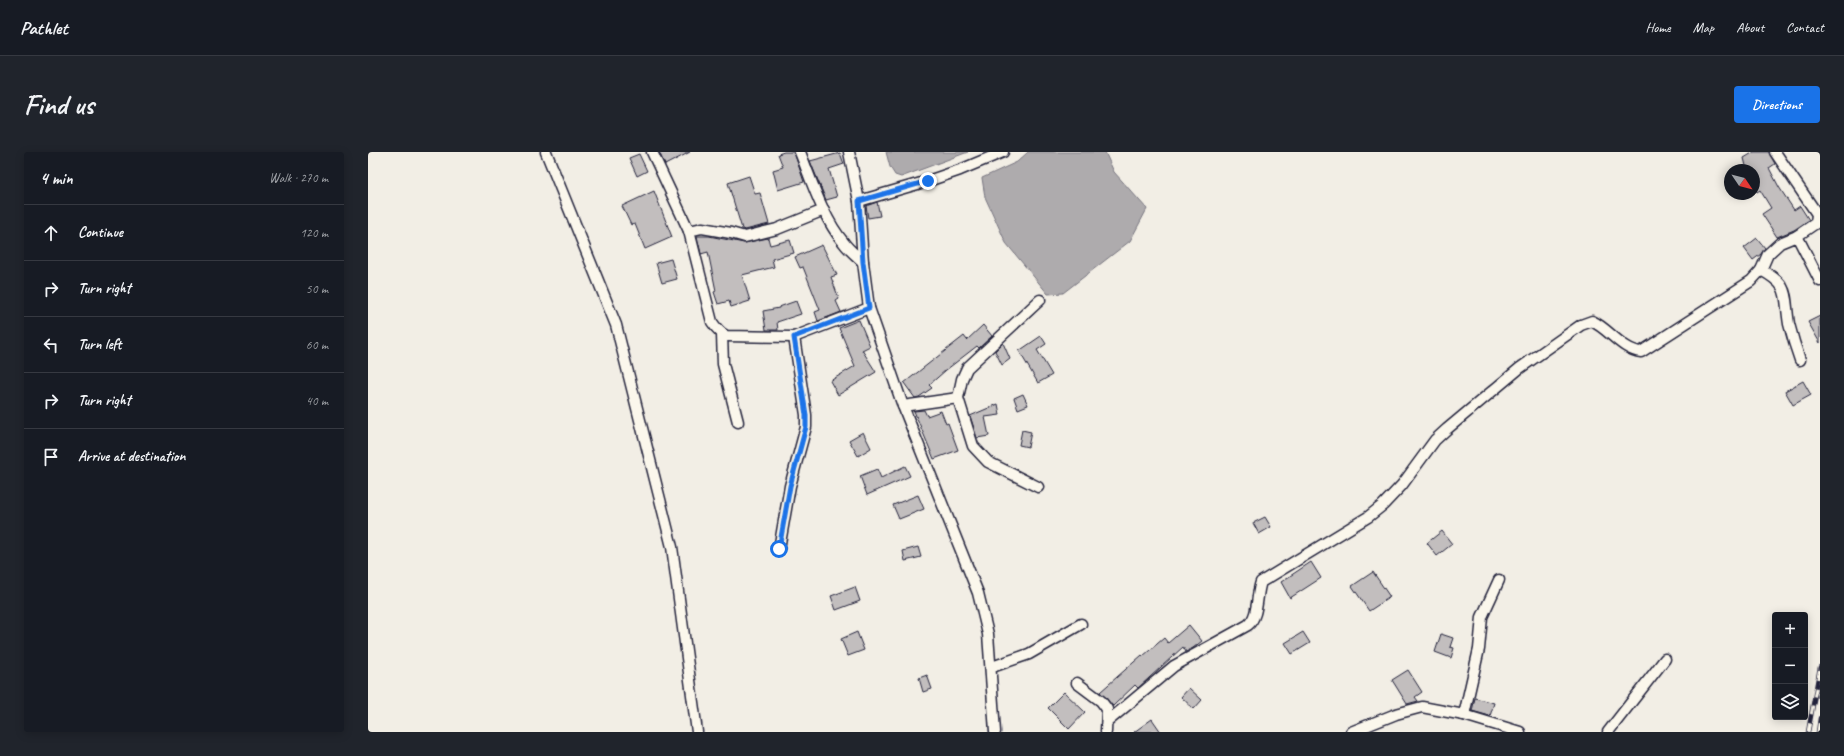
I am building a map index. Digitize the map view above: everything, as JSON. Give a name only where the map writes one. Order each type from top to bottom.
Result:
[{"type":"street","points":[[546,152],[616,325],[672,547],[697,732]]},
{"type":"street","points":[[652,152],[688,231],[712,322],[722,334],[726,336],[794,337],[869,308]]},
{"type":"street","points":[[800,152],[824,210],[844,244],[863,262]]},
{"type":"street","points":[[849,152],[859,201],[863,262],[869,308],[903,406],[978,593],[988,634],[992,667],[995,732]]},
{"type":"street","points":[[859,201],[928,181],[960,170],[1003,152]]},
{"type":"street","points":[[1106,727],[1174,666],[1248,625],[1255,616],[1257,592],[1261,582],[1368,517],[1383,505],[1402,485],[1435,440],[1447,429],[1520,368],[1582,325],[1592,321],[1629,348],[1641,352],[1751,281],[1761,270],[1768,254],[1780,243],[1797,236],[1816,223],[1818,214],[1775,152]]},
{"type":"street","points":[[688,231],[702,228],[731,232],[745,237],[777,229],[824,210]]},
{"type":"street","points":[[1797,236],[1820,281]]},
{"type":"street","points":[[1761,270],[1776,278],[1783,286],[1786,295],[1789,324],[1800,360]]},
{"type":"street","points":[[1038,487],[988,462],[973,446],[958,398],[962,378],[967,368],[1040,300]]},
{"type":"street","points":[[722,334],[723,364],[738,422]]},
{"type":"street","points":[[779,549],[790,486],[806,427],[806,415],[794,337]]},
{"type":"street","points":[[903,406],[958,398]]},
{"type":"street","points":[[1464,715],[1479,649],[1482,617],[1499,580]]},
{"type":"street","points":[[992,667],[1029,654],[1081,624]]},
{"type":"street","points":[[1608,732],[1665,659]]},
{"type":"street","points":[[1077,683],[1102,701],[1107,709],[1106,727]]},
{"type":"street","points":[[1351,732],[1396,714],[1422,707],[1464,715],[1520,732]]},
{"type":"shaded area","points":[[886,152],[968,152],[901,177],[895,175],[890,167]]},
{"type":"shaded area","points":[[1028,152],[1105,152],[1114,172],[1147,209],[1130,241],[1063,293],[1048,294],[1006,243],[985,197],[982,178],[1017,162]]},
{"type":"building","points":[[659,152],[690,152],[665,165]]},
{"type":"building","points":[[784,152],[794,152],[804,182],[778,190],[773,170],[783,167],[778,154]]},
{"type":"building","points":[[1754,152],[1769,152],[1775,164],[1769,168],[1779,187],[1794,210],[1800,206],[1809,220],[1794,230],[1777,237],[1762,214],[1771,208],[1760,190],[1760,164],[1746,164],[1744,158]]},
{"type":"building","points":[[840,153],[844,164],[829,169],[837,197],[826,200],[810,161]]},
{"type":"building","points":[[639,154],[647,171],[637,176],[629,158]]},
{"type":"building","points":[[749,176],[755,194],[760,193],[769,224],[745,230],[742,229],[728,183]]},
{"type":"building","points":[[654,191],[672,237],[645,249],[635,224],[631,225],[622,206]]},
{"type":"building","points":[[877,202],[880,216],[868,218],[866,206]]},
{"type":"building","points":[[697,236],[709,236],[744,243],[768,238],[770,245],[790,240],[794,253],[772,259],[774,267],[742,275],[750,301],[731,307],[729,301],[718,304],[714,292],[716,291],[708,252],[701,254]]},
{"type":"building","points":[[1757,238],[1765,248],[1761,254],[1753,260],[1744,248]]},
{"type":"building","points":[[822,245],[837,275],[831,277],[839,299],[836,301],[841,312],[818,321],[815,312],[820,310],[803,267],[800,268],[795,257]]},
{"type":"building","points":[[671,259],[677,279],[662,283],[656,263]]},
{"type":"building","points":[[796,301],[801,314],[777,322],[778,330],[766,330],[763,311],[779,308]]},
{"type":"building","points":[[1820,316],[1820,343],[1808,322]]},
{"type":"building","points":[[859,320],[870,346],[862,350],[876,372],[838,395],[830,381],[855,366],[839,328]]},
{"type":"building","points":[[983,325],[992,336],[979,348],[977,346],[946,370],[929,385],[932,388],[915,398],[904,383],[964,336],[967,340]]},
{"type":"building","points":[[1041,336],[1046,344],[1037,350],[1052,375],[1038,383],[1019,351]]},
{"type":"building","points":[[1003,343],[1010,359],[1002,365],[995,351]]},
{"type":"building","points":[[1803,381],[1811,395],[1793,405],[1785,391]]},
{"type":"building","points":[[1023,394],[1028,405],[1018,409],[1014,398]]},
{"type":"building","points":[[998,404],[1000,415],[985,417],[989,436],[977,438],[970,416]]},
{"type":"building","points":[[924,410],[927,416],[941,411],[946,424],[948,423],[958,450],[934,459],[914,411]]},
{"type":"building","points":[[1022,430],[1031,432],[1028,447],[1019,445]]},
{"type":"building","points":[[863,432],[871,448],[858,456],[849,440]]},
{"type":"building","points":[[905,466],[910,476],[867,495],[860,476],[877,469],[881,478]]},
{"type":"building","points":[[918,495],[924,509],[899,519],[893,505]]},
{"type":"building","points":[[1265,517],[1271,527],[1259,534],[1253,523]]},
{"type":"building","points":[[1442,531],[1452,544],[1437,556],[1427,543]]},
{"type":"building","points":[[918,547],[921,557],[905,561],[903,551]]},
{"type":"building","points":[[1311,562],[1321,578],[1290,598],[1281,582]]},
{"type":"building","points":[[1373,572],[1390,597],[1369,611],[1352,586]]},
{"type":"building","points":[[855,587],[860,601],[836,610],[831,596]]},
{"type":"building","points":[[1189,625],[1202,641],[1193,648],[1186,652],[1183,647],[1138,688],[1135,685],[1113,706],[1100,692],[1164,638],[1168,643]]},
{"type":"building","points":[[857,632],[864,650],[848,656],[841,639]]},
{"type":"building","points":[[1303,632],[1310,643],[1292,654],[1285,643]]},
{"type":"building","points":[[1441,634],[1453,638],[1450,647],[1454,648],[1451,658],[1435,652]]},
{"type":"building","points":[[1408,670],[1422,692],[1415,697],[1418,701],[1407,704],[1392,680]]},
{"type":"building","points":[[927,675],[932,689],[923,692],[919,678]]},
{"type":"building","points":[[1189,688],[1202,700],[1194,709],[1181,697]]},
{"type":"building","points":[[1064,692],[1085,712],[1069,729],[1048,708]]},
{"type":"building","points":[[1475,698],[1494,703],[1490,716],[1472,711]]},
{"type":"building","points":[[1152,719],[1161,732],[1134,732]]},
{"type":"railway","points":[[1808,732],[1820,667]]},
{"type":"railway","points":[[1818,732],[1820,718]]},
{"type":"route","points":[[779,549],[790,486],[806,427],[806,415],[794,337],[869,308],[863,262],[859,201],[928,181]]}]
